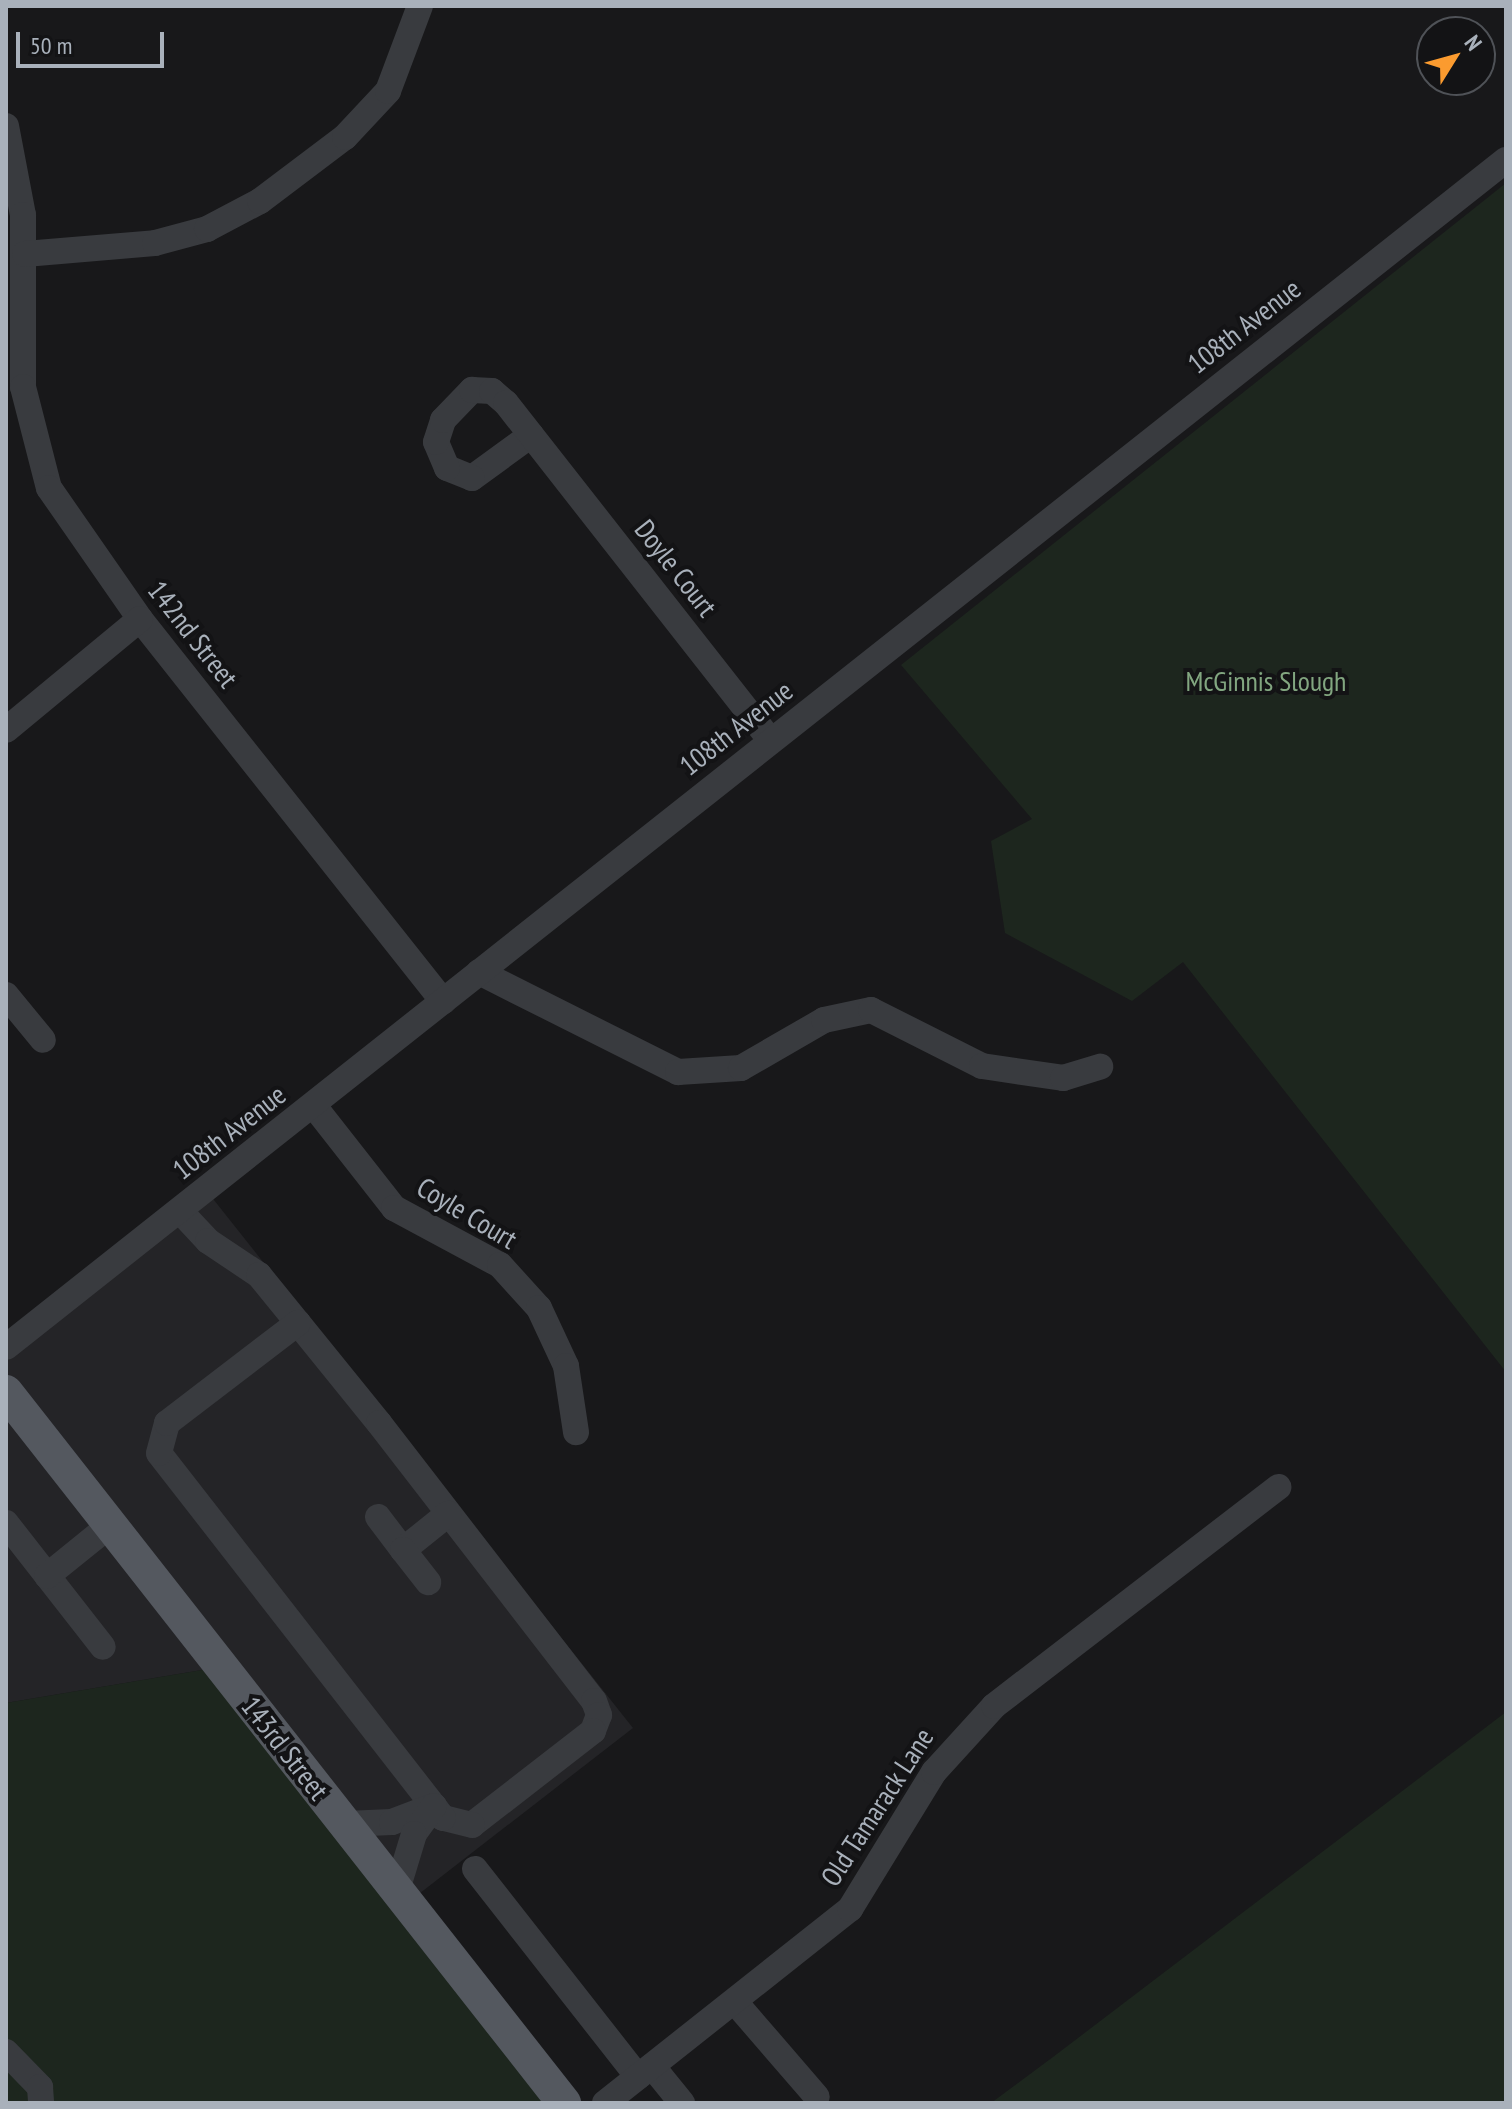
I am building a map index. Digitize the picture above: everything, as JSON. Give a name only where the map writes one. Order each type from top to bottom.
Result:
[{"type":"main road","name":"143rd Street","points":[[6,1392],[564,2103]]},
{"type":"street","points":[[25,254],[155,243],[207,229],[260,201],[345,137],[388,91],[420,6]]},
{"type":"street","name":"142nd Street","points":[[6,126],[19,172],[25,254],[23,387],[32,437],[70,525],[140,619],[443,1001]]},
{"type":"street","name":"108th Avenue","points":[[6,1347],[1506,160]]},
{"type":"street","name":"Doyle Court","points":[[531,435],[771,741]]},
{"type":"street","points":[[6,730],[140,619]]},
{"type":"street","points":[[479,972],[678,1072],[741,1068],[824,1020],[871,1010],[982,1066],[1063,1078],[1100,1067]]},
{"type":"street","points":[[6,995],[43,1040]]},
{"type":"street","name":"Coyle Court","points":[[314,1106],[394,1208],[500,1265],[539,1308],[566,1366],[576,1432]]},
{"type":"street","points":[[180,1211],[208,1241],[259,1275],[298,1323],[448,1514],[599,1715],[593,1731],[472,1825],[458,1825],[434,1806],[159,1453],[167,1423],[298,1323]]},
{"type":"street","name":"Old Tamarack Lane","points":[[605,2103],[828,1931],[874,1877],[934,1772],[970,1728],[1278,1487]]},
{"type":"street","points":[[403,1550],[448,1514]]},
{"type":"street","points":[[378,1517],[428,1582]]},
{"type":"street","points":[[6,1523],[103,1647]]},
{"type":"street","points":[[47,1576],[110,1525]]},
{"type":"street","points":[[345,1824],[392,1822],[434,1806]]},
{"type":"street","points":[[397,1890],[414,1834],[434,1806]]},
{"type":"street","points":[[475,1869],[645,2072],[682,2103]]},
{"type":"street","points":[[735,2002],[817,2097]]},
{"type":"street","points":[[6,2052],[40,2087],[41,2103]]},
{"type":"shaded area","points":[[210,1195],[633,1728],[415,1897],[6,1381],[6,1354]]},
{"type":"shaded area","points":[[6,1403],[214,1668],[6,1703]]},
{"type":"green space","name":"McGinnis Slough","points":[[1506,183],[1506,1372],[1183,962],[1132,1001],[1005,933],[991,841],[1032,819],[901,665]]},
{"type":"green space","points":[[214,1668],[552,2103],[6,2103],[6,1703]]},
{"type":"green space","points":[[1506,1712],[1506,2103],[991,2103],[1053,2057]]}]
